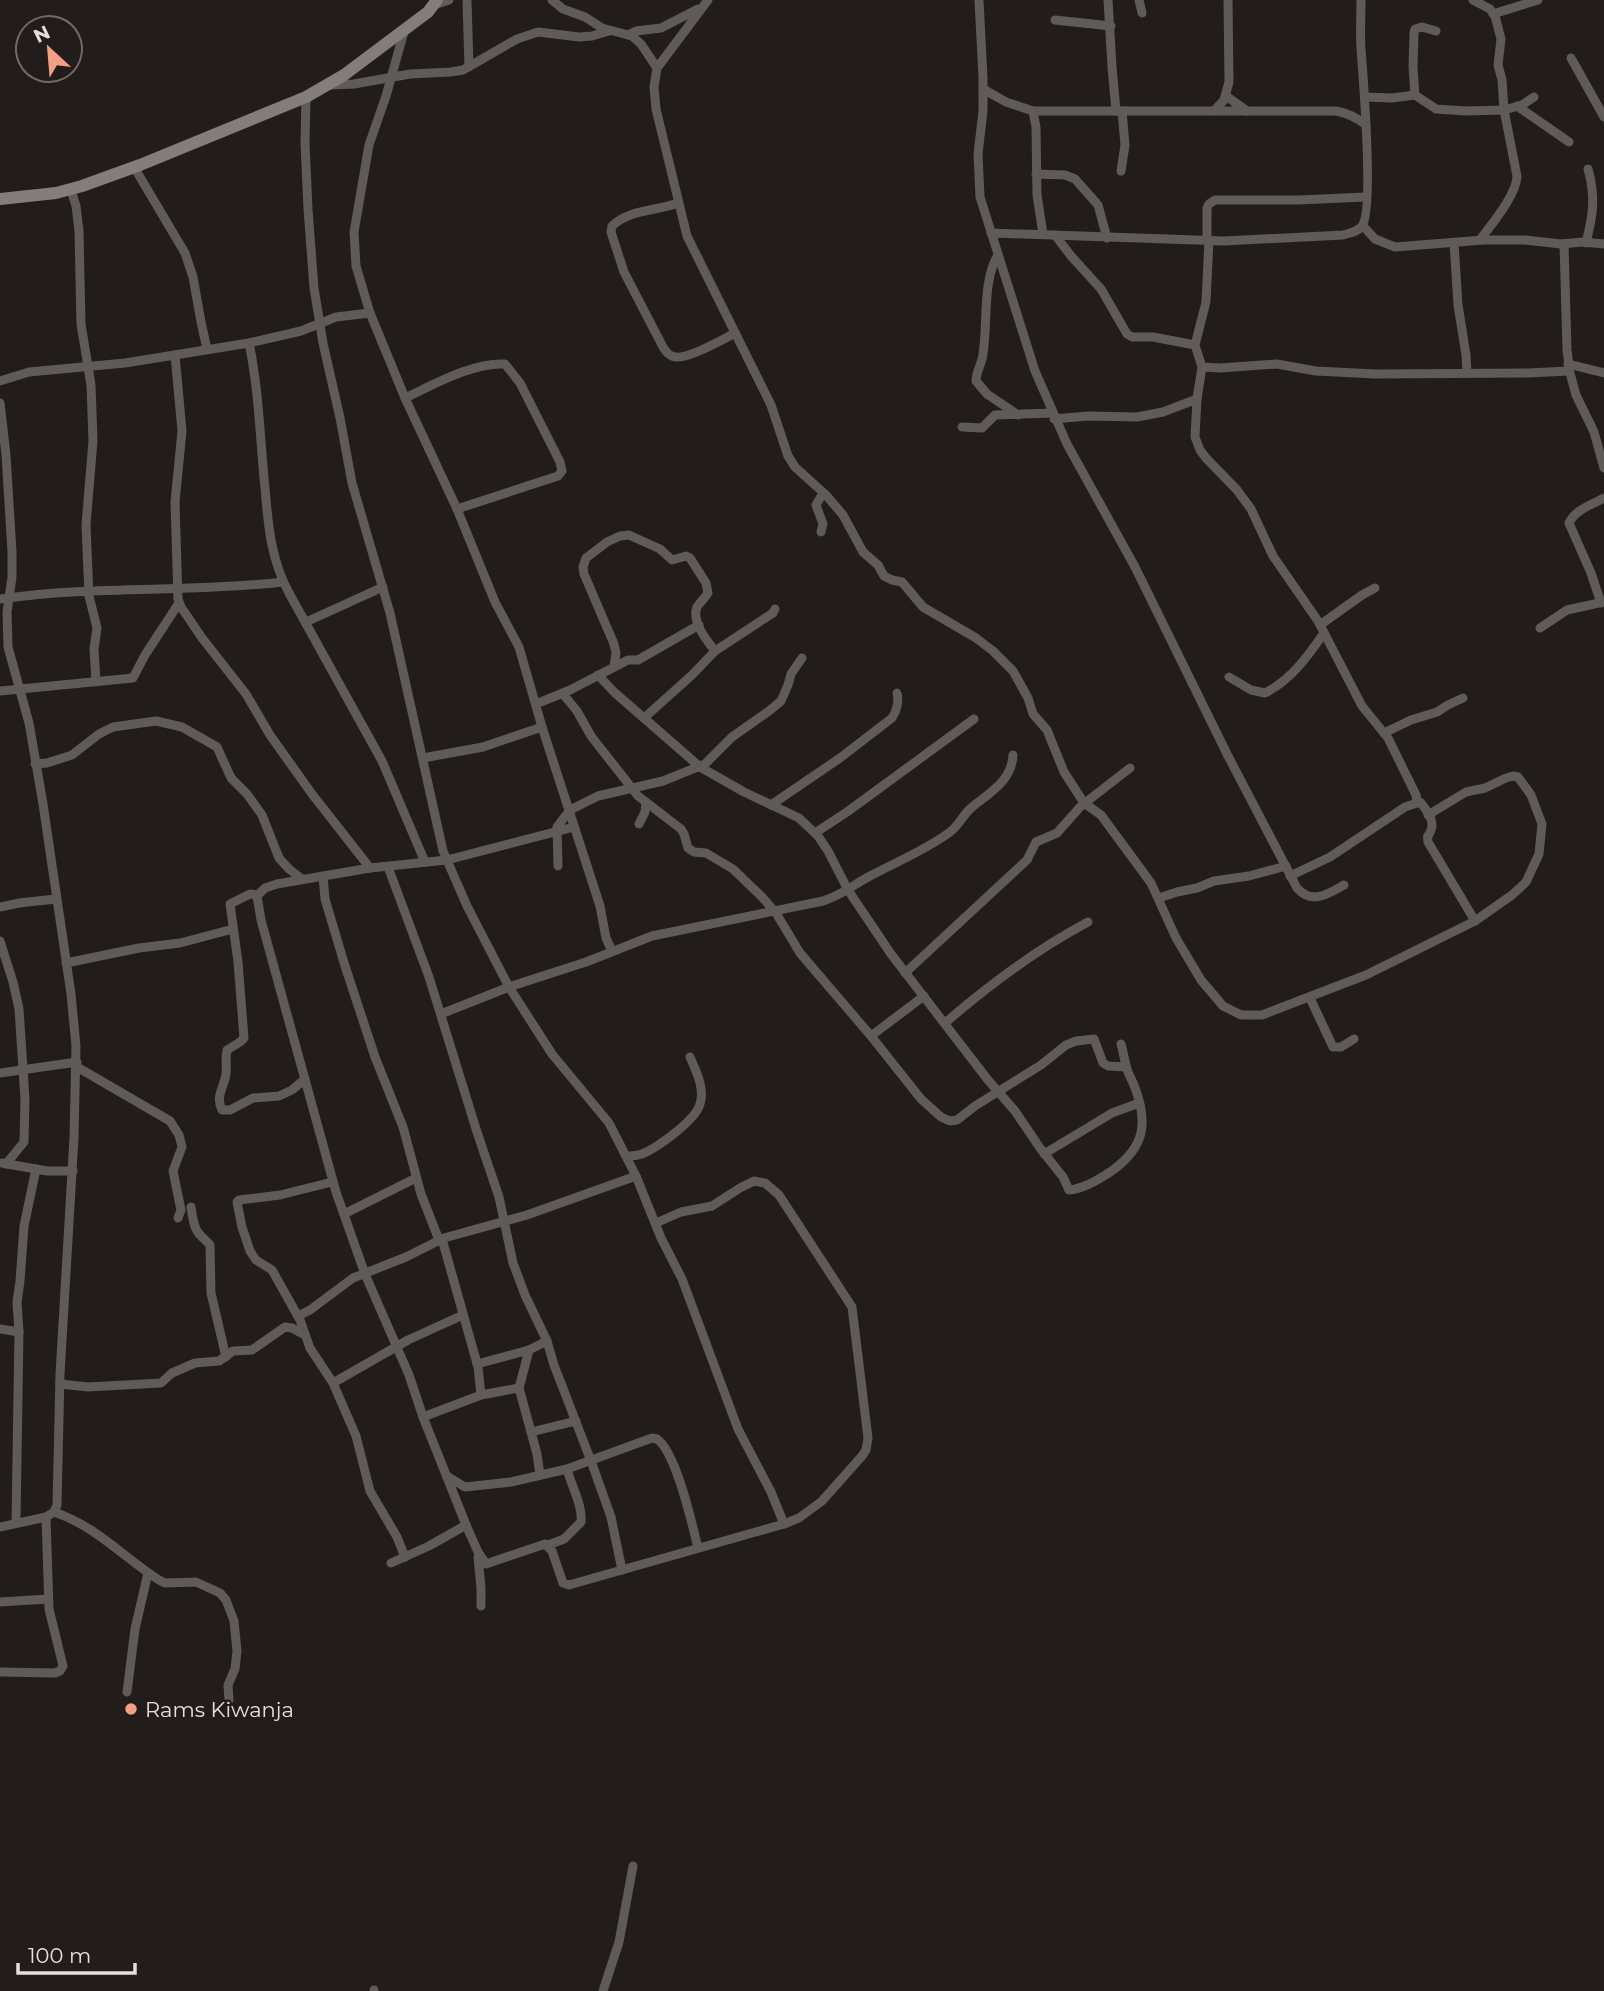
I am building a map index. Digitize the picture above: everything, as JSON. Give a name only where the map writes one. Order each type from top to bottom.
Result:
[{"type":"street","points":[[0,199],[71,190],[306,97],[344,75],[428,12],[436,2],[449,0]]},
{"type":"street","points":[[467,0],[470,67]]},
{"type":"street","points":[[552,0],[563,9],[585,17],[609,32]]},
{"type":"street","points":[[979,0],[983,111],[978,185],[982,206],[1022,334],[1053,416],[1135,566],[1227,754],[1302,894],[1310,898],[1327,894],[1344,885]]},
{"type":"street","points":[[1108,0],[1112,67],[1125,145],[1121,171]]},
{"type":"street","points":[[1139,0],[1142,13]]},
{"type":"street","points":[[1214,111],[1226,96],[1229,82],[1228,0]]},
{"type":"street","points":[[991,233],[1266,240],[1343,235],[1356,231],[1363,226],[1366,212],[1361,0]]},
{"type":"street","points":[[1473,0],[1490,9],[1501,39],[1498,65],[1517,183],[1480,240]]},
{"type":"street","points":[[1493,14],[1538,0]]},
{"type":"street","points":[[328,85],[354,84],[410,74],[452,72],[470,67],[512,41],[533,33],[579,37],[609,32],[628,34],[661,28],[705,3]]},
{"type":"street","points":[[705,3],[657,68],[654,87],[656,108],[690,243],[775,413],[783,445],[793,464],[844,515],[863,552],[878,565],[884,576],[902,582],[923,607],[976,638],[1013,671],[1027,695],[1033,714],[1047,730],[1063,772],[1083,803],[1101,815],[1151,883],[1176,938],[1195,971],[1217,999],[1241,1016],[1262,1015],[1310,998],[1366,975],[1475,921],[1512,895],[1525,882],[1539,854],[1542,824],[1538,810],[1518,777],[1513,776],[1485,788],[1466,792],[1428,815]]},
{"type":"street","points":[[1055,20],[1111,26]]},
{"type":"street","points":[[1415,95],[1415,29],[1422,27],[1436,31]]},
{"type":"street","points":[[405,28],[369,145],[354,232],[356,266],[370,313],[405,398],[457,509],[495,602],[519,646],[542,727],[600,906],[611,951]]},
{"type":"street","points":[[628,34],[638,40],[657,68]]},
{"type":"street","points":[[1571,58],[1604,117]]},
{"type":"street","points":[[983,89],[1006,102],[1033,111],[1346,112],[1366,125]]},
{"type":"street","points":[[1365,97],[1415,95],[1442,110],[1504,110],[1527,103],[1534,97]]},
{"type":"street","points":[[1226,96],[1248,112]]},
{"type":"street","points":[[306,97],[308,209],[314,288],[320,322],[352,483],[383,587],[438,834],[467,906],[509,988],[552,1054],[607,1120],[626,1156],[682,1279],[738,1429],[771,1492],[784,1524]]},
{"type":"street","points":[[1517,106],[1569,142]]},
{"type":"street","points":[[1033,111],[1036,127],[1035,174],[1043,234]]},
{"type":"street","points":[[134,167],[189,261],[207,349]]},
{"type":"street","points":[[1586,243],[1594,203],[1588,169]]},
{"type":"street","points":[[1035,174],[1065,175],[1074,179],[1098,205],[1107,238]]},
{"type":"street","points":[[71,190],[79,231],[81,317],[89,368],[93,440],[86,525],[90,602],[97,628],[94,649],[96,682]]},
{"type":"street","points":[[1366,197],[1215,200],[1209,204],[1206,302],[1195,345],[1202,367],[1195,437],[1200,450],[1251,509],[1273,556],[1322,629],[1362,706],[1384,733],[1416,794],[1417,802]]},
{"type":"street","points":[[678,203],[621,219],[612,226],[611,232],[624,272],[657,337],[668,353],[677,358],[699,351],[735,333]]},
{"type":"street","points":[[1363,226],[1375,239],[1395,247],[1480,240],[1604,244]]},
{"type":"street","points":[[1055,235],[1101,289],[1127,334],[1132,337],[1153,337],[1195,345]]},
{"type":"street","points":[[1454,243],[1458,305],[1467,373]]},
{"type":"street","points":[[1564,244],[1569,368],[1576,395],[1594,432],[1604,468]]},
{"type":"street","points":[[998,255],[990,271],[983,354],[976,381],[987,394],[1018,415]]},
{"type":"street","points":[[0,381],[29,372],[89,368],[249,343],[301,331],[320,322],[344,316],[370,313]]},
{"type":"street","points":[[249,343],[255,379],[270,540],[283,582],[382,761],[425,862]]},
{"type":"street","points":[[175,355],[182,431],[175,502],[176,588],[179,603],[202,638],[246,694],[270,735],[312,794],[370,868]]},
{"type":"street","points":[[405,398],[460,374],[485,366],[505,364],[520,383],[560,462],[562,471],[558,476],[457,509]]},
{"type":"street","points":[[1202,367],[1277,365],[1316,372],[1375,374],[1528,373],[1569,368],[1604,373]]},
{"type":"street","points":[[962,427],[979,429],[995,415],[1137,417],[1164,412],[1197,399]]},
{"type":"street","points":[[0,403],[12,552],[12,577],[4,598],[10,660],[29,723],[43,804],[73,1009],[77,1064],[60,1384],[58,1496],[50,1514],[48,1599],[64,1664],[55,1673],[0,1672]]},
{"type":"street","points":[[821,532],[823,524],[816,505],[823,493]]},
{"type":"street","points":[[1540,628],[1567,610],[1603,603],[1569,523],[1576,513],[1604,498]]},
{"type":"street","points":[[614,667],[614,644],[583,568],[586,558],[620,536],[629,535],[660,550],[670,559],[689,557],[706,583],[708,593],[696,610],[699,625],[715,651]]},
{"type":"street","points":[[4,598],[90,590],[283,582]]},
{"type":"street","points":[[306,622],[383,587]]},
{"type":"street","points":[[1229,677],[1251,690],[1265,693],[1282,683],[1304,660],[1322,629],[1362,595],[1376,588]]},
{"type":"street","points":[[0,691],[134,678],[145,655],[179,603]]},
{"type":"street","points":[[644,718],[715,651],[762,621],[775,609]]},
{"type":"street","points":[[536,704],[563,694],[630,659],[636,661],[699,625]]},
{"type":"street","points":[[558,866],[556,832],[559,823],[570,810],[598,796],[663,782],[700,766],[781,701],[789,685],[790,674],[802,658]]},
{"type":"street","points":[[598,675],[700,766],[744,792],[799,818],[815,833],[828,851],[848,890],[905,973],[984,1075],[1022,1119],[1044,1154],[1063,1177],[1069,1190],[1096,1181],[1115,1168],[1135,1147],[1143,1127],[1139,1103],[1121,1044]]},
{"type":"street","points":[[771,805],[840,758],[892,718],[896,710],[897,693]]},
{"type":"street","points":[[563,694],[577,711],[591,736],[633,789],[681,829],[686,846],[709,855],[736,871],[774,910],[800,953],[871,1036],[920,1100],[937,1115],[947,1120],[957,1120],[1041,1065],[1066,1045],[1076,1041],[1094,1039],[1103,1063],[1108,1066],[1126,1066]]},
{"type":"street","points":[[1384,733],[1411,720],[1433,714],[1462,698]]},
{"type":"street","points":[[815,833],[974,719]]},
{"type":"street","points":[[35,764],[72,755],[99,734],[113,727],[156,721],[183,727],[217,747],[232,778],[262,815],[279,858],[302,879]]},
{"type":"street","points":[[423,758],[482,747],[542,727]]},
{"type":"street","points":[[441,1014],[665,932],[823,901],[840,895],[951,831],[969,810],[1004,780],[1011,768],[1013,755]]},
{"type":"street","points":[[905,973],[1027,860],[1036,842],[1057,834],[1083,803],[1130,768]]},
{"type":"street","points":[[639,824],[646,802]]},
{"type":"street","points":[[1159,898],[1214,881],[1288,871],[1330,857],[1405,807],[1417,802],[1423,804],[1432,826],[1428,842],[1475,921]]},
{"type":"street","points":[[567,1469],[579,1505],[581,1522],[564,1539],[488,1564],[484,1563],[466,1525],[412,1383],[365,1274],[332,1182],[257,902],[262,890],[273,885],[370,868],[447,860],[574,827]]},
{"type":"street","points":[[388,867],[441,1014],[505,1219],[513,1263],[547,1341],[611,1517],[622,1570]]},
{"type":"street","points":[[323,876],[325,899],[339,947],[403,1127],[421,1194],[441,1239],[477,1364],[481,1395]]},
{"type":"street","points":[[258,895],[250,894],[230,904],[244,1038],[227,1050],[226,1076],[218,1099],[220,1107],[222,1110],[230,1110],[253,1098],[279,1096],[305,1079]]},
{"type":"street","points":[[0,907],[57,899]]},
{"type":"street","points":[[945,1023],[1016,967],[1088,922]]},
{"type":"street","points":[[66,962],[130,949],[180,943],[233,929]]},
{"type":"street","points":[[0,942],[19,1009],[24,1069],[24,1142],[3,1163]]},
{"type":"street","points":[[871,1036],[924,996]]},
{"type":"street","points":[[1310,998],[1333,1047],[1339,1048],[1354,1039]]},
{"type":"street","points":[[626,1156],[648,1151],[684,1125],[700,1107],[701,1084],[690,1057]]},
{"type":"street","points":[[0,1073],[77,1064],[173,1123],[182,1147],[173,1171],[181,1207],[178,1218]]},
{"type":"street","points":[[1044,1154],[1112,1113],[1139,1103]]},
{"type":"street","points":[[3,1163],[36,1169],[73,1171]]},
{"type":"street","points":[[16,1522],[19,1332],[17,1302],[24,1226],[36,1169]]},
{"type":"street","points":[[298,1316],[353,1278],[441,1239],[547,1208],[636,1176]]},
{"type":"street","points":[[344,1214],[416,1178]]},
{"type":"street","points":[[548,1545],[565,1585],[784,1524],[799,1518],[822,1501],[866,1450],[868,1438],[850,1304],[783,1200],[765,1183],[754,1181],[712,1206],[681,1212],[656,1223]]},
{"type":"street","points":[[332,1182],[289,1193],[237,1201],[242,1227],[251,1254],[272,1270],[298,1316],[310,1348],[333,1383],[356,1436],[370,1491],[397,1537],[405,1557]]},
{"type":"street","points":[[191,1207],[199,1235],[206,1238],[210,1245],[211,1293],[226,1357]]},
{"type":"street","points":[[333,1383],[396,1347],[463,1315]]},
{"type":"street","points":[[60,1384],[88,1388],[158,1384],[176,1371],[191,1365],[219,1361],[236,1350],[252,1350],[285,1327],[305,1335]]},
{"type":"street","points":[[0,1329],[19,1332]]},
{"type":"street","points":[[477,1364],[529,1350],[547,1341]]},
{"type":"street","points":[[529,1350],[519,1388],[540,1475]]},
{"type":"street","points":[[423,1417],[481,1395],[519,1388]]},
{"type":"street","points":[[531,1432],[576,1421]]},
{"type":"street","points":[[447,1475],[465,1487],[511,1482],[567,1469],[652,1438],[660,1440],[667,1450],[686,1501],[698,1548]]},
{"type":"street","points":[[0,1527],[50,1514],[78,1521],[165,1583],[189,1581],[220,1593],[226,1600],[234,1621],[237,1651],[228,1685],[229,1700]]},
{"type":"street","points":[[391,1563],[466,1525]]},
{"type":"street","points":[[478,1552],[481,1606]]},
{"type":"street","points":[[127,1692],[135,1629],[148,1573]]},
{"type":"street","points":[[0,1602],[48,1599]]},
{"type":"street","points":[[603,1991],[619,1942],[633,1866]]},
{"type":"place","name":"Rams Kiwanja","points":[[131,1709]]}]
